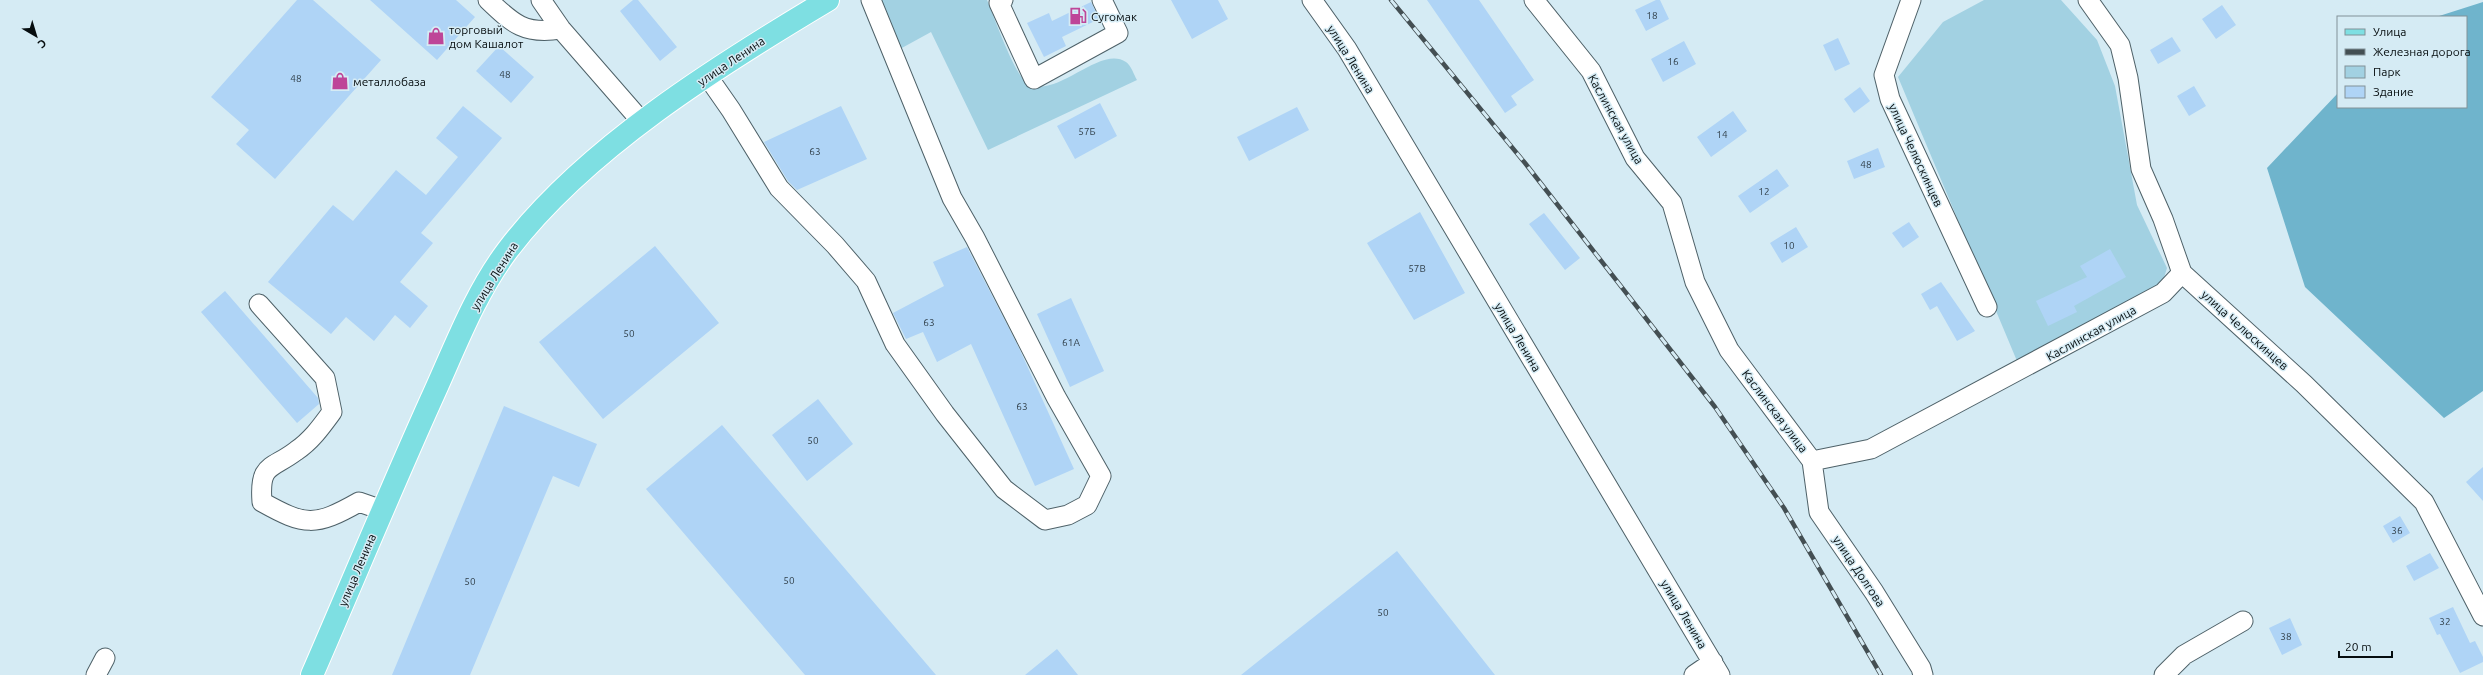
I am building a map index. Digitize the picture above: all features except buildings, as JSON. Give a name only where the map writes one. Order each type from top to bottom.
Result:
[{"type":"main road","name":"улица Ленина","points":[[312,675],[382,510],[472,308],[506,252],[540,211],[574,178],[642,122],[745,51],[828,0]]},
{"type":"street","points":[[488,0],[512,23],[523,28],[543,32],[562,29]]},
{"type":"street","points":[[541,0],[562,29],[642,122]]},
{"type":"street","points":[[708,77],[731,110],[779,188],[836,245],[866,281],[895,344],[945,414],[1004,489],[1045,520],[1068,516],[1088,505],[1100,476],[1056,397],[975,238],[952,198],[871,0]]},
{"type":"street","points":[[1003,0],[999,3],[1034,79],[1118,34],[1102,0]]},
{"type":"street","name":"улица Ленина","points":[[1312,0],[1348,49],[1716,668]]},
{"type":"street","name":"Каслинская улица","points":[[1534,0],[1591,71],[1635,158],[1672,203],[1695,282],[1729,350],[1812,461],[1871,449],[2163,294],[2182,273]]},
{"type":"street","name":"улица Челюскинцев","points":[[1911,0],[1884,75],[1890,99],[1987,307]]},
{"type":"street","name":"улица Челюскинцев","points":[[2088,0],[2120,45],[2128,78],[2141,169],[2163,219],[2182,273],[2304,384],[2424,502],[2483,616]]},
{"type":"street","points":[[259,304],[325,378],[332,412],[317,433],[296,452],[271,465],[260,483],[262,502],[286,515],[307,522],[335,516],[359,502],[382,510]]},
{"type":"street","name":"улица Долгова","points":[[1812,461],[1819,512],[1874,592],[1923,675]]},
{"type":"street","points":[[2164,675],[2184,655],[2243,621]]},
{"type":"street","points":[[96,675],[105,658]]},
{"type":"street","points":[[1694,675],[1716,668]]},
{"type":"green space","points":[[877,0],[987,0],[1005,44],[1021,77],[1026,82],[1037,86],[1050,85],[1103,60],[1115,59],[1128,63],[1137,80],[988,150],[931,32],[900,49]]},
{"type":"green space","points":[[1984,0],[2061,0],[2097,40],[2115,86],[2137,205],[2167,268],[2162,284],[2017,361],[1898,77],[1943,22]]},
{"type":"shaded area","points":[[2483,2],[2483,391],[2444,418],[2305,287],[2267,168],[2337,94],[2337,108],[2467,108],[2467,16],[2439,16]]},
{"type":"railway","points":[[1391,0],[1525,163],[1715,407],[1784,508],[1881,675]]},
{"type":"place","name":"Сугомак","points":[[1078,16]]},
{"type":"place","name":"торговый дом Кашалот","points":[[436,36]]},
{"type":"place","name":"металлобаза","points":[[340,81]]}]
